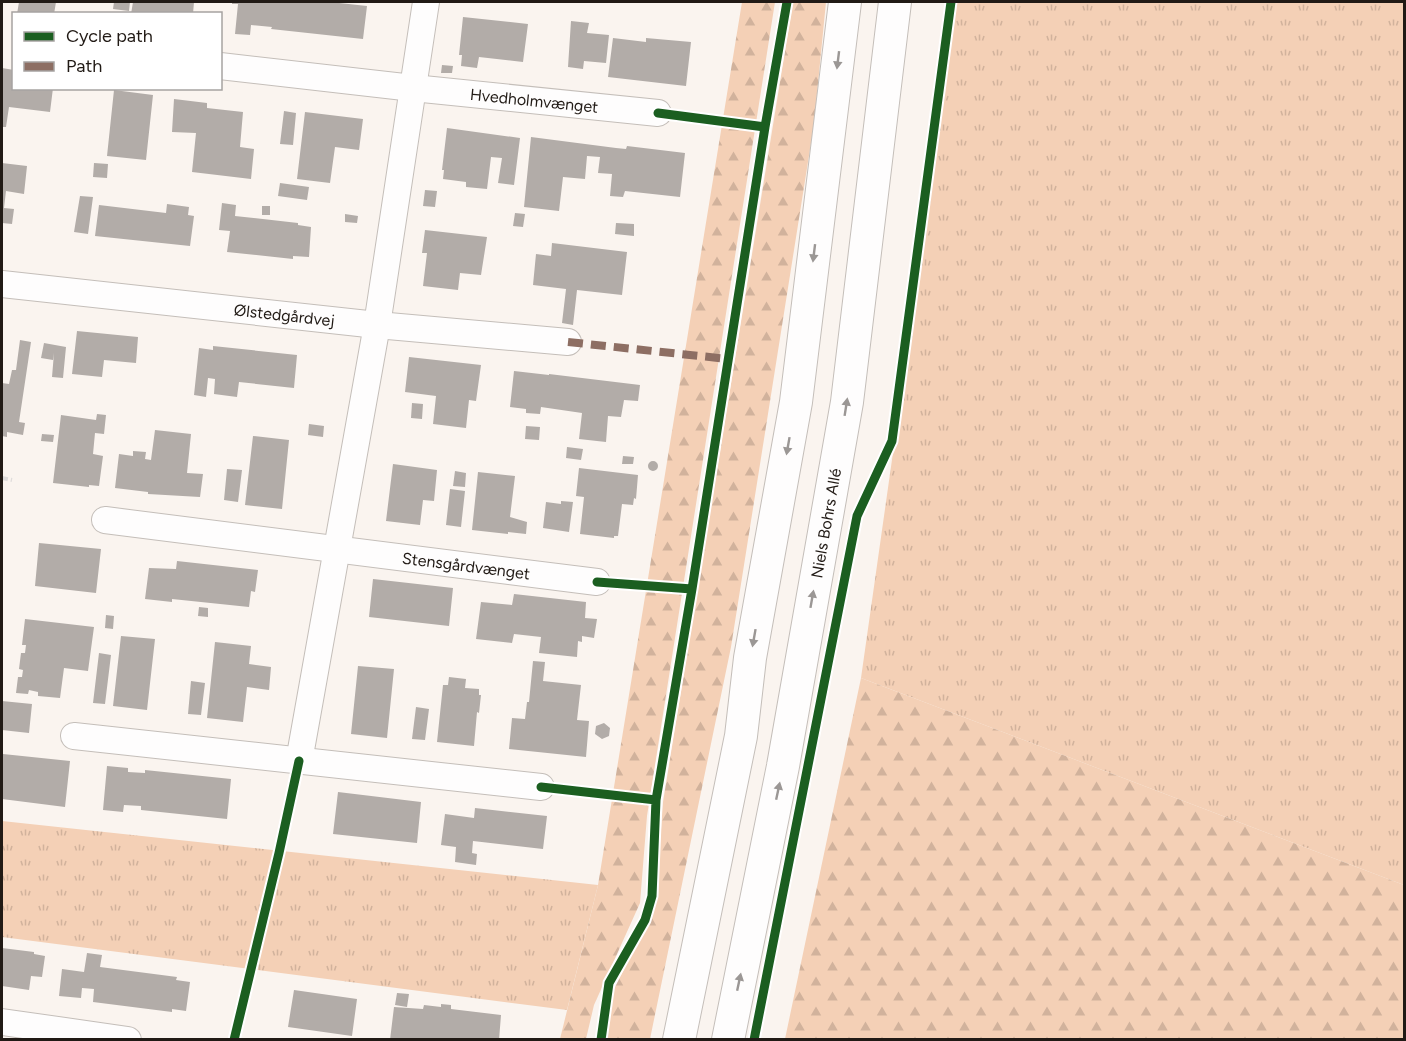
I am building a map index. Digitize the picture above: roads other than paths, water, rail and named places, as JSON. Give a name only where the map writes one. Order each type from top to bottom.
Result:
[{"type":"street","points":[[299,761],[377,326],[426,2]]},
{"type":"street","points":[[680,1040],[741,736],[750,658],[796,402],[845,2]]},
{"type":"street","name":"Niels Bohrs Allé","points":[[728,1040],[783,766],[847,402],[895,2]]},
{"type":"street","name":"Hvedholmvænget","points":[[222,66],[658,113]]},
{"type":"street","name":"Ølstedgårdvej","points":[[2,284],[377,326],[568,342]]},
{"type":"street","name":"Stensgårdvænget","points":[[105,520],[597,582]]},
{"type":"street","points":[[74,736],[541,787]]},
{"type":"street","points":[[2,1022],[128,1040]]}]
